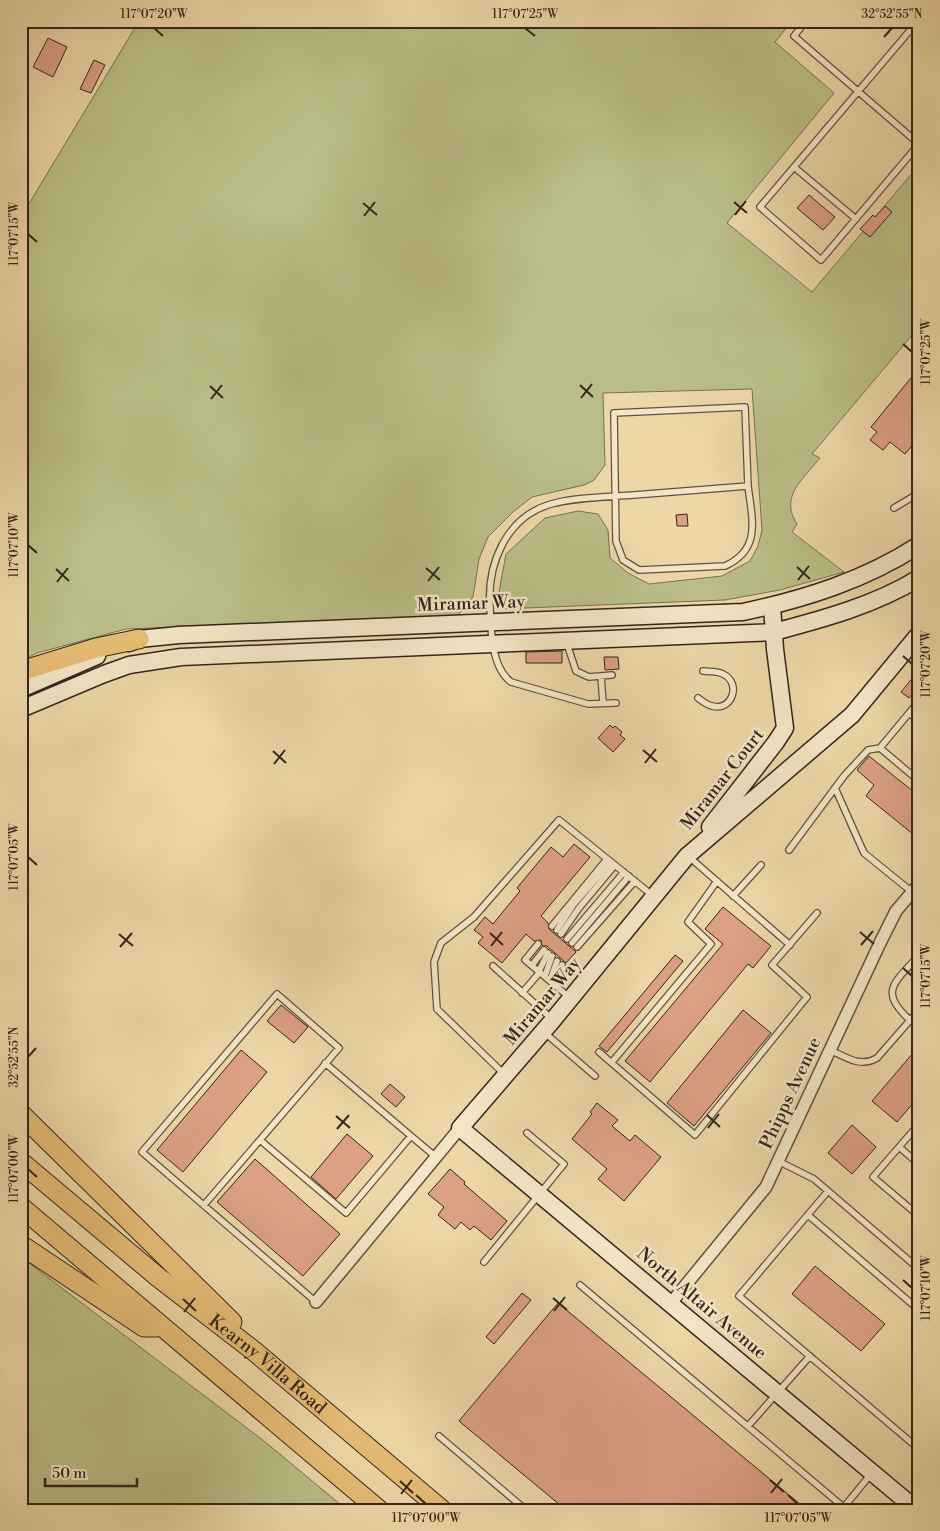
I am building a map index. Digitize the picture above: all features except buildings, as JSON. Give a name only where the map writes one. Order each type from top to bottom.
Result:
[{"type":"main road","name":"Miramar Way","points":[[21,690],[68,667],[139,639],[188,634],[743,612],[789,603],[871,573],[919,545]]},
{"type":"main road","points":[[21,709],[129,665],[181,657],[774,632],[827,618],[894,591],[919,578]]},
{"type":"main road","name":"Miramar Court","points":[[687,856],[785,728],[772,606]]},
{"type":"main road","name":"Miramar Way","points":[[460,1128],[548,1026],[687,856],[852,715],[919,634]]},
{"type":"main road","points":[[21,670],[96,648],[139,639]]},
{"type":"main road","points":[[21,1114],[230,1319],[254,1351]]},
{"type":"main road","name":"North Altair Avenue","points":[[460,1128],[917,1510]]},
{"type":"main road","name":"Kearny Villa Road","points":[[21,1162],[159,1278],[254,1351],[442,1510]]},
{"type":"main road","points":[[21,1207],[379,1510]]},
{"type":"main road","points":[[21,1245],[144,1327],[163,1327]]},
{"type":"street","name":"Phipps Avenue","points":[[671,1303],[766,1187],[892,919],[915,888]]},
{"type":"street","name":"Miramar Way","points":[[316,1302],[460,1128]]},
{"type":"lane","points":[[806,21],[794,36],[858,92],[919,144],[821,260],[760,207],[794,166],[858,92],[918,21]]},
{"type":"lane","points":[[794,166],[856,219]]},
{"type":"lane","points":[[745,407],[752,536],[743,555],[725,566],[639,570],[630,566],[623,560],[616,542],[616,496],[614,413],[745,407]]},
{"type":"lane","points":[[616,703],[588,704],[511,682],[500,670],[493,644],[489,594],[492,565],[504,539],[524,518],[549,504],[616,496],[748,486]]},
{"type":"lane","points":[[894,508],[919,493]]},
{"type":"lane","points":[[567,642],[576,671],[589,677],[612,676]]},
{"type":"lane","points":[[698,698],[712,706],[720,706],[728,703],[734,692],[734,686],[729,677],[721,672],[703,671]]},
{"type":"lane","points":[[602,676],[603,703]]},
{"type":"lane","points":[[789,850],[835,788],[868,750],[880,748],[919,701]]},
{"type":"lane","points":[[909,713],[919,721]]},
{"type":"lane","points":[[880,748],[919,781]]},
{"type":"lane","points":[[835,788],[864,853],[915,888]]},
{"type":"lane","points":[[506,1075],[437,1009],[434,962],[441,943],[474,917],[559,820],[653,896]]},
{"type":"lane","points":[[687,856],[790,944]]},
{"type":"lane","points":[[611,862],[579,908],[556,930],[611,862]]},
{"type":"lane","points":[[733,896],[761,864]]},
{"type":"lane","points":[[626,874],[572,943],[635,880]]},
{"type":"lane","points":[[612,1062],[711,944],[688,922],[717,882]]},
{"type":"lane","points":[[599,1052],[695,1134],[807,997],[772,965],[816,912]]},
{"type":"lane","points":[[538,944],[525,960],[571,998]]},
{"type":"lane","points":[[522,993],[541,973],[548,953],[532,965]]},
{"type":"lane","points":[[910,1020],[894,1005],[892,993],[896,981],[919,955]]},
{"type":"lane","points":[[550,981],[559,963],[557,986]]},
{"type":"lane","points":[[493,966],[522,993],[548,1026],[595,1076]]},
{"type":"lane","points":[[204,1205],[339,1048],[277,994],[142,1152],[316,1302]]},
{"type":"lane","points":[[830,1050],[855,1062],[870,1062],[877,1058],[919,1010]]},
{"type":"lane","points":[[325,1063],[436,1157]]},
{"type":"lane","points":[[919,1124],[873,1177],[919,1216]]},
{"type":"lane","points":[[484,1262],[564,1164],[527,1133]]},
{"type":"lane","points":[[260,1140],[346,1213],[411,1136]]},
{"type":"lane","points":[[899,1147],[919,1164]]},
{"type":"lane","points":[[778,1161],[814,1179],[919,1269]]},
{"type":"lane","points":[[828,1191],[739,1296],[919,1449]]},
{"type":"lane","points":[[808,1215],[919,1310]]},
{"type":"lane","points":[[580,1285],[845,1508],[872,1472]]},
{"type":"lane","points":[[748,1426],[810,1356]]},
{"type":"lane","points":[[438,1436],[526,1510]]},
{"type":"green space","points":[[139,21],[792,21],[775,42],[834,93],[727,223],[812,292],[919,165],[919,327],[812,454],[820,458],[795,489],[792,497],[792,514],[797,524],[792,532],[844,572],[780,590],[725,600],[500,609],[499,592],[506,554],[545,518],[578,511],[598,514],[608,530],[610,558],[628,573],[649,584],[722,576],[750,561],[758,546],[762,530],[752,389],[603,393],[605,465],[594,480],[584,485],[532,497],[513,512],[488,537],[479,559],[473,597],[467,607],[455,617],[126,629],[37,653],[21,661],[21,217]]},
{"type":"green space","points":[[21,1257],[264,1441],[347,1510],[21,1510]]}]
